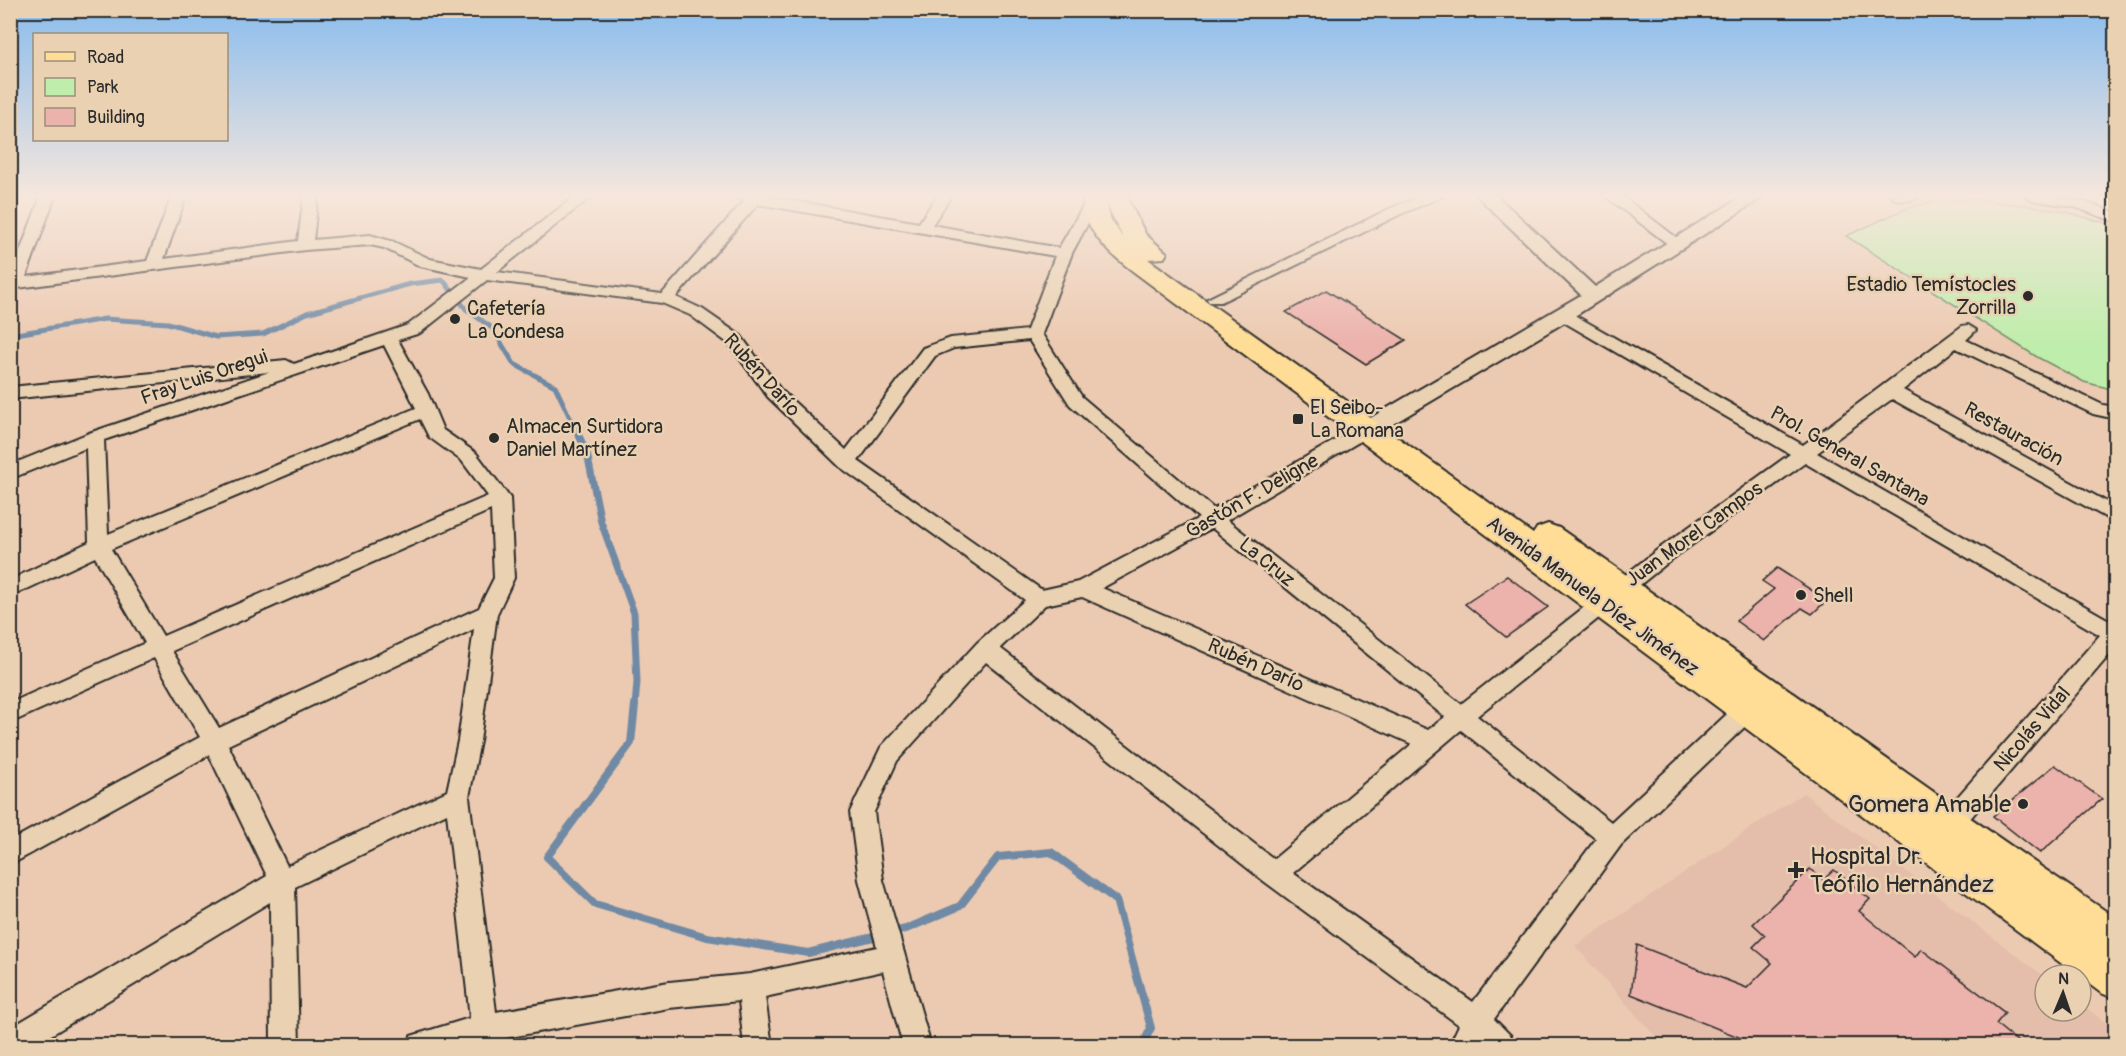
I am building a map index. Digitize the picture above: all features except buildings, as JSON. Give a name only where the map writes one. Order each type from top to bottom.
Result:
[{"type":"main road","name":"Avenida Manuela Díez Jiménez","points":[[1115,245],[1376,424]]},
{"type":"main road","name":"Avenida Manuela Díez Jiménez","points":[[1144,245],[1376,424],[1611,596],[1748,709],[1865,798],[2115,978]]},
{"type":"main road","name":"Avenida Manuela Díez Jiménez","points":[[1611,596],[1765,690],[1948,826],[2115,943]]},
{"type":"street","points":[[13,284],[28,245]]},
{"type":"street","points":[[153,267],[161,245]]},
{"type":"street","name":"Rubén Darío","points":[[13,284],[303,245]]},
{"type":"street","name":"Rubén Darío","points":[[390,245],[425,263],[485,275],[666,299],[696,312],[735,340],[774,393],[847,462],[1039,599]]},
{"type":"street","points":[[485,275],[523,245]]},
{"type":"street","points":[[666,299],[710,245]]},
{"type":"street","points":[[1019,245],[1064,254]]},
{"type":"street","points":[[847,462],[929,352],[951,343],[1034,334],[1064,254],[1070,245]]},
{"type":"street","points":[[1215,299],[1325,245]]},
{"type":"street","points":[[1539,245],[1593,296]]},
{"type":"street","name":"Gastón F. Deligne","points":[[894,956],[871,880],[862,812],[889,754],[984,649],[1039,599],[1083,589],[1213,519],[1563,315],[1678,245]]},
{"type":"street","name":"Fray Luis Oregui","points":[[10,473],[95,437],[414,329],[485,275]]},
{"type":"street","name":"Prol. General Santana","points":[[1563,315],[1801,455],[2115,633]]},
{"type":"street","name":"La Cruz","points":[[1034,334],[1076,401],[1213,519],[1612,837]]},
{"type":"street","name":"Juan Morel Campos","points":[[1274,874],[1459,716],[1611,596],[1891,391],[1961,336],[2099,410],[2115,413]]},
{"type":"street","points":[[388,338],[426,410],[435,433],[469,458],[500,498],[504,578],[487,614],[469,741],[457,797],[486,1037]]},
{"type":"street","points":[[10,393],[321,361]]},
{"type":"street","name":"Restauración","points":[[1891,391],[2115,516]]},
{"type":"street","points":[[10,589],[99,546],[426,410]]},
{"type":"street","points":[[95,437],[99,546],[214,741],[282,881],[285,1046]]},
{"type":"street","points":[[10,714],[158,645],[500,498]]},
{"type":"street","name":"Rubén Darío","points":[[1083,589],[1429,741]]},
{"type":"street","points":[[10,854],[214,741],[487,614]]},
{"type":"street","name":"Nicolás Vidal","points":[[1948,826],[2115,633]]},
{"type":"street","points":[[984,649],[1274,874],[1476,1021],[1501,1046]]},
{"type":"street","points":[[1463,1046],[1476,1021],[1612,837],[1748,709]]},
{"type":"street","points":[[10,1044],[282,881],[457,797]]},
{"type":"street","points":[[421,1046],[486,1037],[669,995],[750,987],[894,956],[917,1046]]},
{"type":"street","points":[[750,987],[758,1046]]},
{"type":"shaded area","name":"Hospital Dr. Teófilo Hernández","points":[[1803,793],[2033,968],[2033,1023],[2093,1023],[2093,1013],[2115,1030],[2115,1045],[1663,1045],[1575,946]]},
{"type":"green space","name":"Estadio Temístocles Zorrilla","points":[[1861,245],[2115,245],[2115,390],[2084,382],[2037,357]]},
{"type":"waterway","points":[[10,335],[105,319],[168,323],[216,337],[263,334],[307,313],[410,284],[443,280],[466,309],[492,328],[514,364],[555,386],[573,424]]},
{"type":"waterway","points":[[573,423],[587,453],[601,522],[634,613],[637,682],[635,706]]},
{"type":"waterway","points":[[635,705],[631,743],[547,857],[595,904],[707,937],[808,953],[906,929],[960,906],[998,857],[1051,852],[1116,900],[1151,1028],[1142,1046]]},
{"type":"place","name":"Estadio Temístocles Zorrilla","points":[[2028,296]]},
{"type":"place","name":"Cafetería La Condesa","points":[[455,319]]},
{"type":"place","name":"El Seibo- La Romana","points":[[1298,419]]},
{"type":"place","name":"Almacen Surtidora Daniel Martínez","points":[[494,438]]},
{"type":"place","name":"Shell","points":[[1801,595]]},
{"type":"place","name":"Gomera Amable","points":[[2023,804]]},
{"type":"place","name":"Hospital Dr. Teófilo Hernández","points":[[1796,870]]}]
